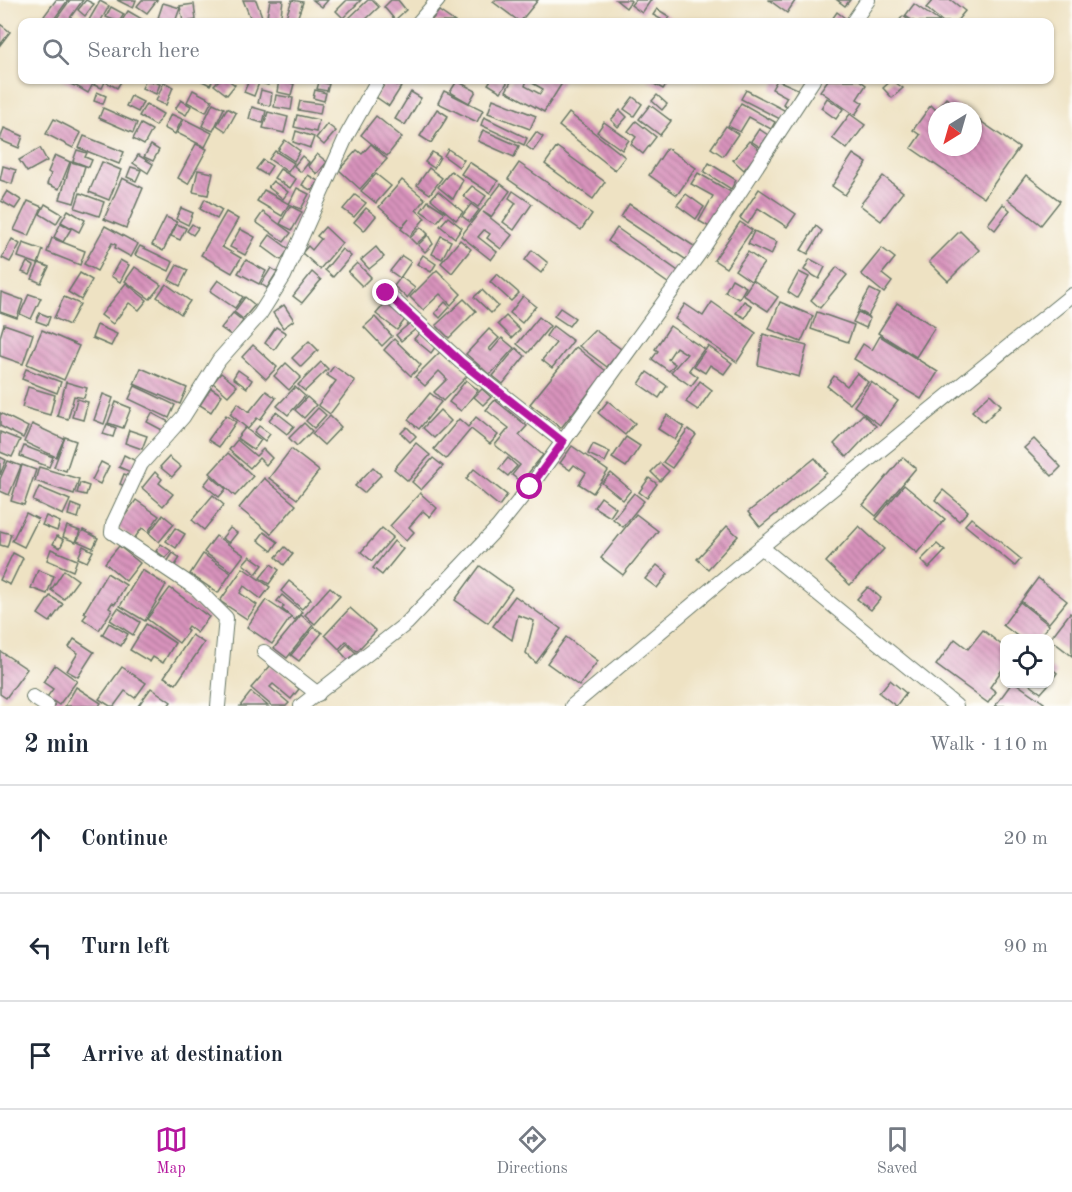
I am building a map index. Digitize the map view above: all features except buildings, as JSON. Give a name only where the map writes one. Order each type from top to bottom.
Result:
[{"type":"street","points":[[422,18],[438,0]]},
{"type":"street","points":[[856,18],[868,0]]},
{"type":"street","points":[[218,706],[226,618],[197,589],[112,532],[113,524],[141,464],[183,417],[219,360],[260,314],[285,276],[346,135],[376,84]]},
{"type":"street","points":[[301,706],[407,623],[498,527],[563,442],[703,248],[810,84]]},
{"type":"street","points":[[386,293],[461,362],[563,442]]},
{"type":"street","points":[[572,706],[761,547],[1072,295]]},
{"type":"street","points":[[761,547],[956,706]]},
{"type":"street","points":[[264,652],[318,694]]},
{"type":"street","points":[[33,698],[47,706]]},
{"type":"route","points":[[386,293],[461,362],[563,442],[530,487]]}]
